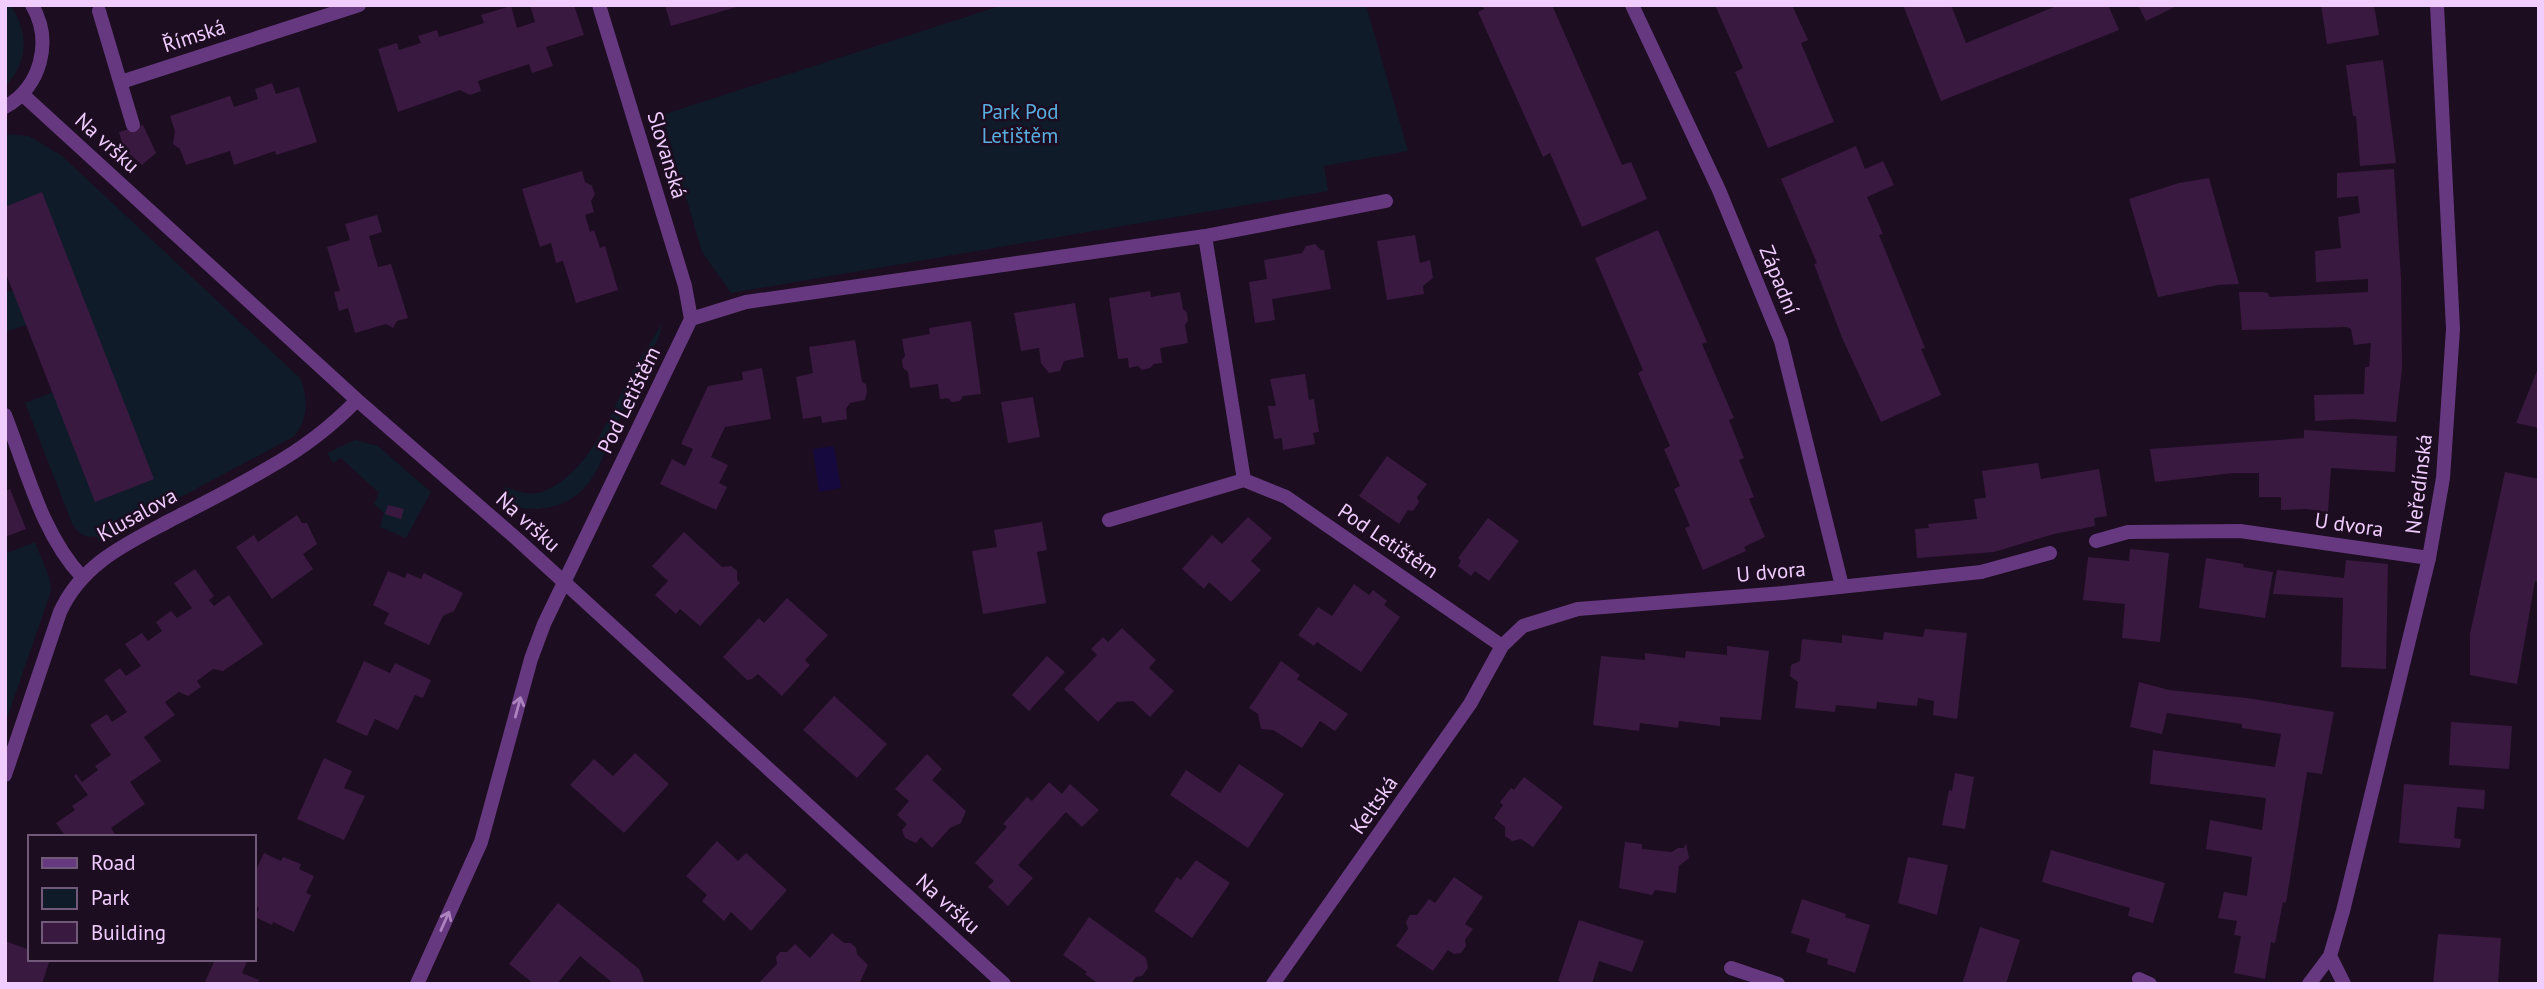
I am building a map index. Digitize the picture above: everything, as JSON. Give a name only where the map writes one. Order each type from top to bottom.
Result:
[{"type":"street","points":[[5,107],[22,94],[37,72],[43,47],[40,22],[32,5]]},
{"type":"street","name":"Římská","points":[[121,82],[359,5]]},
{"type":"street","name":"Slovanská","points":[[599,5],[685,286],[691,319]]},
{"type":"street","name":"Západní","points":[[1632,5],[1719,190],[1781,341],[1842,586]]},
{"type":"street","name":"Neředínská","points":[[2309,984],[2330,956],[2343,911],[2430,558],[2443,478],[2453,329],[2437,5]]},
{"type":"street","points":[[99,11],[132,125]]},
{"type":"street","name":"Na vršku","points":[[22,94],[357,400],[564,582],[1004,984]]},
{"type":"street","points":[[691,319],[746,302],[1205,236],[1386,201]]},
{"type":"street","points":[[1108,520],[1244,480],[1205,236]]},
{"type":"street","name":"Pod Letištěm","points":[[417,984],[481,842],[531,659],[564,582],[691,319]]},
{"type":"street","name":"Klusalova","points":[[5,775],[60,612],[82,577],[112,551],[306,446],[357,400]]},
{"type":"street","points":[[5,415],[52,536],[67,561],[82,577]]},
{"type":"street","name":"Pod Letištěm","points":[[1244,480],[1286,497],[1502,646]]},
{"type":"street","name":"U dvora","points":[[2096,541],[2127,532],[2239,530],[2430,558]]},
{"type":"street","name":"U dvora","points":[[1502,646],[1523,626],[1578,609],[1981,572],[2050,553]]},
{"type":"street","name":"Keltská","points":[[1273,984],[1470,704],[1502,646]]},
{"type":"street","points":[[2330,956],[2344,984]]},
{"type":"street","points":[[1731,968],[1778,984]]},
{"type":"green space","points":[[5,5],[10,5],[21,25],[24,47],[19,67],[5,86]]},
{"type":"green space","name":"Park Pod Letištěm","points":[[1003,5],[1366,5],[1408,151],[1324,166],[1328,191],[731,293],[702,252],[662,115]]},
{"type":"green space","points":[[5,134],[29,136],[62,156],[300,378],[306,409],[302,424],[293,437],[99,541],[96,536],[84,536],[79,532],[72,523],[25,403],[53,392],[26,325],[5,332],[5,293],[13,290],[5,271]]},
{"type":"green space","points":[[662,322],[660,334],[601,462],[581,491],[559,505],[547,508],[521,508],[496,501],[505,487],[538,493],[559,483],[574,471],[598,439]]},
{"type":"green space","points":[[355,440],[378,446],[431,492],[406,538],[380,527],[384,513],[374,504],[379,493],[341,458],[333,463],[327,453]]},
{"type":"green space","points":[[35,542],[49,577],[51,591],[5,724],[5,554]]},
{"type":"shaded area","points":[[834,446],[841,488],[819,492],[813,449]]},
{"type":"building","points":[[530,5],[574,5],[584,35],[546,47],[553,66],[532,73],[529,64],[478,81],[481,91],[470,95],[460,90],[398,112],[378,49],[397,43],[399,50],[421,43],[418,36],[437,30],[439,37],[484,23],[481,15],[511,6],[517,28],[535,22]]},
{"type":"building","points":[[665,5],[740,5],[740,6],[671,26]]},
{"type":"building","points":[[1482,5],[1552,5],[1622,165],[1631,162],[1647,199],[1582,227],[1550,153],[1543,157],[1478,12],[1484,9]]},
{"type":"building","points":[[1715,5],[1792,5],[1808,40],[1801,43],[1834,122],[1768,148],[1735,72],[1743,68]]},
{"type":"building","points":[[1903,5],[1951,5],[1966,43],[2059,5],[2108,5],[2119,30],[1941,101]]},
{"type":"building","points":[[2138,5],[2179,5],[2146,21]]},
{"type":"building","points":[[2321,5],[2374,5],[2379,35],[2327,44]]},
{"type":"building","points":[[2383,60],[2396,163],[2360,166],[2356,116],[2353,116],[2346,65]]},
{"type":"building","points":[[272,83],[276,94],[299,87],[317,142],[276,155],[275,151],[234,165],[230,151],[186,165],[180,149],[173,144],[175,131],[170,116],[230,96],[234,107],[258,99],[255,89]]},
{"type":"building","points":[[143,125],[156,153],[142,165],[124,149],[119,132]]},
{"type":"building","points":[[1856,146],[1865,169],[1883,161],[1894,185],[1867,197],[1883,234],[1879,235],[1925,348],[1921,349],[1941,395],[1881,422],[1843,340],[1814,264],[1817,263],[1781,179]]},
{"type":"building","points":[[2394,169],[2401,278],[2402,368],[2396,422],[2353,419],[2315,421],[2314,395],[2364,394],[2365,367],[2369,367],[2371,343],[2354,345],[2351,329],[2347,327],[2242,330],[2239,292],[2263,292],[2268,293],[2269,297],[2368,292],[2368,279],[2316,282],[2315,251],[2341,248],[2338,217],[2360,213],[2358,196],[2337,198],[2337,173]]},
{"type":"building","points":[[582,171],[585,182],[592,186],[595,194],[591,201],[594,212],[585,215],[590,232],[594,230],[600,248],[605,246],[618,290],[576,303],[563,261],[556,263],[551,243],[540,247],[522,189]]},
{"type":"building","points":[[2209,178],[2239,284],[2218,285],[2158,297],[2129,199],[2179,183]]},
{"type":"building","points":[[42,192],[154,479],[95,502],[5,271],[5,207]]},
{"type":"building","points":[[377,215],[382,232],[369,236],[378,267],[391,264],[408,318],[397,321],[393,328],[386,324],[355,333],[348,308],[339,311],[334,292],[340,291],[327,247],[350,240],[345,224]]},
{"type":"building","points":[[1658,230],[1707,342],[1702,344],[1734,418],[1729,420],[1744,458],[1739,460],[1754,497],[1749,499],[1765,537],[1744,547],[1746,551],[1703,570],[1685,528],[1690,526],[1674,489],[1680,486],[1664,449],[1670,446],[1638,373],[1643,370],[1595,258]]},
{"type":"building","points":[[1415,235],[1420,263],[1430,260],[1433,278],[1423,286],[1424,294],[1387,300],[1377,241]]},
{"type":"building","points":[[1315,244],[1324,250],[1331,289],[1272,299],[1275,320],[1255,323],[1249,282],[1267,279],[1264,260],[1302,253],[1306,246]]},
{"type":"building","points":[[1150,291],[1151,297],[1180,292],[1183,309],[1187,313],[1188,321],[1185,325],[1188,343],[1160,348],[1162,363],[1142,370],[1138,366],[1129,368],[1128,358],[1118,359],[1109,298]]},
{"type":"building","points":[[1075,303],[1084,357],[1064,361],[1060,371],[1049,373],[1041,363],[1039,348],[1021,351],[1014,313]]},
{"type":"building","points":[[971,321],[981,394],[963,396],[960,401],[952,402],[948,398],[940,399],[938,384],[910,388],[908,372],[903,368],[902,360],[905,356],[902,339],[930,334],[929,328]]},
{"type":"building","points":[[855,340],[862,382],[866,384],[865,400],[850,403],[846,409],[847,419],[822,423],[821,416],[803,419],[796,377],[813,373],[809,347]]},
{"type":"building","points":[[2539,366],[2539,428],[2516,423]]},
{"type":"building","points":[[762,368],[771,419],[725,427],[711,457],[728,465],[719,483],[727,487],[716,510],[660,484],[672,459],[685,466],[693,449],[681,444],[708,386],[743,380],[742,372]]},
{"type":"building","points":[[1305,374],[1309,400],[1314,399],[1319,432],[1313,433],[1315,444],[1283,450],[1282,438],[1274,439],[1268,406],[1276,406],[1270,379]]},
{"type":"building","points":[[1033,397],[1040,437],[1008,443],[1001,402]]},
{"type":"building","points":[[2304,430],[2397,436],[2395,472],[2331,468],[2328,512],[2281,510],[2281,497],[2259,497],[2259,473],[2234,473],[2155,482],[2150,449],[2304,438]]},
{"type":"building","points":[[1387,456],[1427,484],[1417,497],[1419,502],[1413,511],[1408,510],[1399,524],[1359,496]]},
{"type":"building","points":[[2038,463],[2041,479],[2099,469],[2107,516],[2094,518],[2095,526],[2054,534],[1994,552],[1917,558],[1915,529],[1929,528],[1928,524],[1977,519],[1974,499],[1986,498],[1982,471]]},
{"type":"building","points":[[2505,472],[2539,479],[2539,582],[2535,581],[2517,684],[2470,675],[2470,634]]},
{"type":"building","points":[[10,489],[26,529],[5,537],[5,491]]},
{"type":"building","points":[[388,505],[404,509],[401,519],[385,514]]},
{"type":"building","points":[[297,515],[302,523],[307,523],[317,544],[303,554],[313,569],[272,599],[236,547],[254,535],[258,542]]},
{"type":"building","points":[[1248,517],[1272,538],[1251,561],[1261,570],[1231,602],[1209,582],[1204,589],[1182,569],[1212,535],[1222,544]]},
{"type":"building","points":[[1488,518],[1519,541],[1489,581],[1475,571],[1471,576],[1458,566],[1461,561],[1458,558]]},
{"type":"building","points":[[1042,522],[1047,550],[1037,552],[1046,603],[983,614],[972,551],[997,547],[994,530]]},
{"type":"building","points":[[684,532],[722,567],[731,566],[737,571],[737,580],[740,583],[700,626],[680,609],[676,614],[655,595],[668,581],[652,566]]},
{"type":"building","points":[[2130,549],[2169,553],[2160,642],[2122,638],[2125,604],[2083,600],[2088,557],[2129,561]]},
{"type":"building","points":[[2206,558],[2273,572],[2265,618],[2199,608]]},
{"type":"building","points":[[2346,560],[2388,564],[2386,669],[2341,667],[2343,598],[2273,594],[2277,570],[2344,578]]},
{"type":"building","points":[[195,569],[214,596],[209,600],[214,606],[229,595],[263,644],[223,671],[213,669],[197,681],[201,687],[188,696],[179,692],[165,702],[175,715],[144,737],[161,761],[130,782],[145,804],[111,828],[116,835],[65,835],[56,823],[75,810],[72,806],[88,795],[74,776],[76,774],[82,782],[98,770],[95,766],[111,755],[90,725],[107,714],[112,722],[127,712],[104,680],[120,668],[126,676],[141,666],[125,644],[142,633],[148,641],[162,631],[156,622],[171,611],[177,618],[192,608],[174,583]]},
{"type":"building","points":[[388,571],[405,578],[407,573],[421,579],[424,573],[463,593],[454,611],[443,616],[429,645],[384,624],[389,613],[373,605]]},
{"type":"building","points":[[1354,584],[1369,595],[1373,590],[1387,601],[1384,605],[1400,617],[1361,672],[1317,642],[1314,646],[1298,635],[1318,607],[1332,616]]},
{"type":"building","points":[[787,598],[828,635],[805,660],[810,665],[782,696],[758,674],[747,680],[723,657],[759,618],[764,623]]},
{"type":"building","points":[[1122,628],[1156,660],[1149,668],[1174,691],[1150,717],[1133,701],[1117,702],[1098,722],[1064,689],[1097,655],[1091,649],[1103,637],[1108,642]]},
{"type":"building","points":[[1925,629],[1967,633],[1957,719],[1933,715],[1934,701],[1918,698],[1917,706],[1877,702],[1876,709],[1836,705],[1835,712],[1795,708],[1798,682],[1790,676],[1791,665],[1800,661],[1802,639],[1842,643],[1842,635],[1883,640],[1884,632],[1923,637]]},
{"type":"building","points":[[1727,646],[1769,651],[1761,720],[1720,717],[1720,726],[1679,721],[1678,728],[1640,723],[1639,731],[1593,725],[1601,656],[1645,660],[1645,653],[1685,658],[1686,651],[1727,655]]},
{"type":"building","points":[[1047,656],[1065,672],[1029,711],[1012,695]]},
{"type":"building","points":[[364,661],[390,673],[395,663],[431,680],[423,698],[415,695],[398,730],[375,719],[367,736],[336,722]]},
{"type":"building","points":[[1281,661],[1300,675],[1297,679],[1348,714],[1335,731],[1320,721],[1302,748],[1273,730],[1261,729],[1258,714],[1249,708]]},
{"type":"building","points":[[2139,682],[2169,690],[2247,698],[2334,712],[2322,774],[2307,772],[2286,903],[2283,902],[2275,943],[2271,942],[2265,979],[2234,973],[2241,936],[2234,935],[2237,921],[2218,918],[2224,892],[2247,896],[2252,857],[2206,849],[2210,820],[2262,830],[2266,798],[2150,784],[2153,750],[2275,767],[2281,734],[2242,728],[2242,724],[2167,713],[2162,734],[2130,727]]},
{"type":"building","points":[[834,696],[887,744],[857,778],[803,730]]},
{"type":"building","points":[[2451,722],[2512,726],[2509,769],[2449,765]]},
{"type":"building","points":[[635,753],[669,784],[624,833],[570,785],[594,759],[613,776]]},
{"type":"building","points":[[927,754],[942,769],[932,780],[966,811],[961,823],[950,828],[932,848],[921,837],[916,843],[905,838],[902,830],[907,824],[897,815],[909,801],[895,789]]},
{"type":"building","points":[[324,758],[352,771],[344,788],[365,796],[344,840],[297,819]]},
{"type":"building","points":[[1239,764],[1284,794],[1248,848],[1170,795],[1186,770],[1220,793]]},
{"type":"building","points":[[1955,773],[1974,777],[1965,829],[1942,825]]},
{"type":"building","points":[[1524,777],[1563,807],[1533,847],[1521,839],[1512,841],[1505,836],[1505,827],[1494,818],[1503,805],[1500,802]]},
{"type":"building","points":[[1049,782],[1062,794],[1070,784],[1099,810],[1082,827],[1066,812],[1018,865],[1033,878],[1008,906],[988,887],[994,881],[975,863],[1007,827],[1003,824],[1027,797],[1032,801]]},
{"type":"building","points":[[2404,784],[2485,790],[2484,809],[2457,807],[2454,838],[2461,839],[2460,848],[2399,843]]},
{"type":"building","points":[[717,841],[738,861],[746,853],[787,890],[751,931],[731,912],[724,921],[702,901],[707,895],[686,876]]},
{"type":"building","points":[[1625,842],[1642,844],[1642,849],[1672,852],[1684,848],[1686,843],[1689,858],[1679,866],[1676,893],[1655,890],[1652,895],[1619,888]]},
{"type":"building","points":[[2051,850],[2165,883],[2153,923],[2128,916],[2130,908],[2042,882]]},
{"type":"building","points":[[264,853],[281,861],[283,857],[301,864],[299,869],[314,876],[306,893],[311,895],[294,932],[256,917],[259,908],[256,907],[256,870]]},
{"type":"building","points":[[1908,857],[1948,865],[1937,915],[1898,903]]},
{"type":"building","points":[[1196,860],[1230,883],[1192,938],[1154,911],[1177,877],[1181,880]]},
{"type":"building","points":[[1454,877],[1483,897],[1465,924],[1473,929],[1465,940],[1466,946],[1461,953],[1454,954],[1448,950],[1433,971],[1396,946],[1408,929],[1406,922],[1410,915],[1417,915],[1429,899],[1435,903]]},
{"type":"building","points":[[1802,899],[1870,925],[1855,973],[1827,964],[1828,959],[1806,952],[1810,939],[1791,933]]},
{"type":"building","points":[[558,903],[639,969],[644,981],[641,984],[614,984],[580,956],[557,984],[534,984],[509,964]]},
{"type":"building","points":[[1089,917],[1146,958],[1148,968],[1142,976],[1136,977],[1131,984],[1094,984],[1096,982],[1085,974],[1087,972],[1063,955]]},
{"type":"building","points":[[1579,920],[1644,941],[1632,972],[1599,961],[1592,984],[1558,981]]},
{"type":"building","points":[[1980,927],[2020,940],[2006,984],[1962,984]]},
{"type":"building","points":[[832,933],[844,943],[851,943],[868,965],[860,982],[758,984],[777,964],[776,957],[780,952],[787,952],[795,944],[810,958]]},
{"type":"building","points":[[2438,934],[2501,938],[2498,984],[2433,984]]},
{"type":"building","points":[[5,941],[28,949],[28,961],[49,961],[42,984],[5,984]]},
{"type":"building","points":[[212,961],[247,961],[242,973],[259,980],[258,984],[204,984],[214,962]]}]
